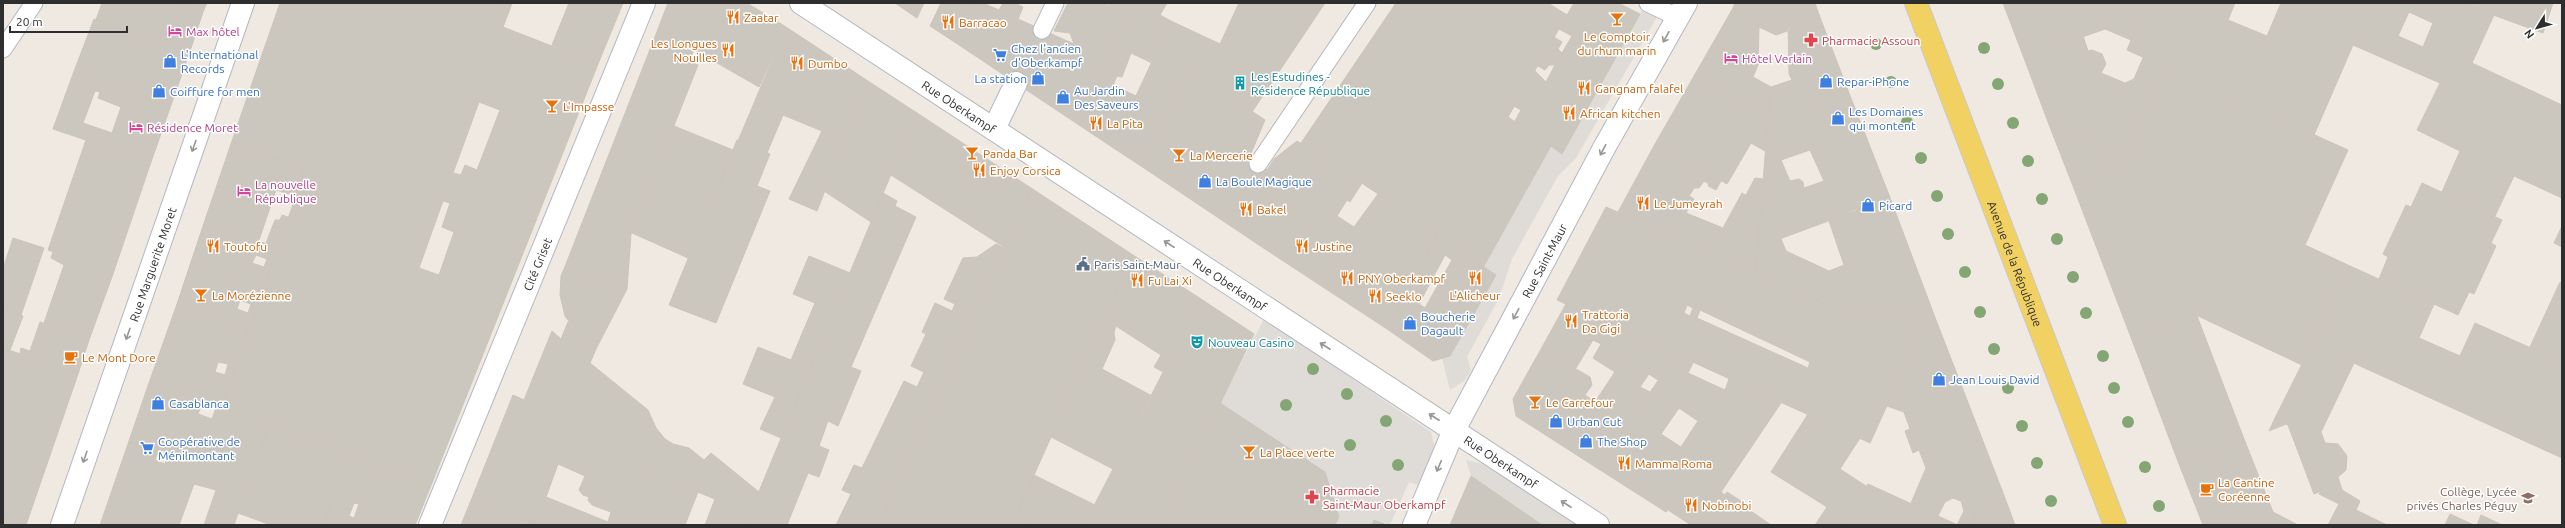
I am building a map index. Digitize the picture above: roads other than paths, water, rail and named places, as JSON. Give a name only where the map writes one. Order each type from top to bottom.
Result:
[{"type":"main road","name":"Avenue de la République","points":[[1916,3],[2115,525]]},
{"type":"street","name":"Rue Marguerite Moret","points":[[62,525],[244,3]]},
{"type":"street","name":"Cité Griset","points":[[430,525],[644,3]]},
{"type":"street","name":"Rue Oberkampf","points":[[801,3],[1598,525]]},
{"type":"street","name":"Rue Saint-Maur","points":[[1414,525],[1454,430],[1604,148],[1682,10]]},
{"type":"street","points":[[994,129],[1016,83]]},
{"type":"lane","points":[[3,48],[34,3]]},
{"type":"lane","points":[[1042,30],[1055,3]]},
{"type":"lane","points":[[1258,164],[1367,3]]},
{"type":"lane","points":[[1648,3],[1682,10]]},
{"type":"place","name":"Zaatar","points":[[733,17]]},
{"type":"place","name":"Le Comptoir du rhum marin","points":[[1617,19]]},
{"type":"place","name":"Barracao","points":[[948,22]]},
{"type":"place","name":"Max hôtel","points":[[175,31]]},
{"type":"place","name":"Pharmacie Assoun","points":[[1811,40]]},
{"type":"place","name":"Les Longues Nouilles","points":[[728,50]]},
{"type":"place","name":"Chez l'ancien d'Oberkampf","points":[[1000,55]]},
{"type":"place","name":"Hôtel Verlain","points":[[1731,58]]},
{"type":"place","name":"L'International Records","points":[[170,61]]},
{"type":"place","name":"Dumbo","points":[[797,63]]},
{"type":"place","name":"La station","points":[[1038,78]]},
{"type":"place","name":"Repar-iPhone","points":[[1826,81]]},
{"type":"place","name":"Les Estudines - Résidence République","points":[[1240,83]]},
{"type":"place","name":"Gangnam falafel","points":[[1584,88]]},
{"type":"place","name":"Coiffure for men","points":[[159,91]]},
{"type":"place","name":"Au Jardin Des Saveurs","points":[[1063,97]]},
{"type":"place","name":"L'Impasse","points":[[552,106]]},
{"type":"place","name":"African kitchen","points":[[1569,113]]},
{"type":"place","name":"Les Domaines qui montent","points":[[1838,118]]},
{"type":"place","name":"La Pita","points":[[1096,123]]},
{"type":"place","name":"Résidence Moret","points":[[136,127]]},
{"type":"place","name":"Panda Bar","points":[[972,153]]},
{"type":"place","name":"La Mercerie","points":[[1179,155]]},
{"type":"place","name":"Enjoy Corsica","points":[[979,170]]},
{"type":"place","name":"La Boule Magique","points":[[1205,181]]},
{"type":"place","name":"La nouvelle République","points":[[244,191]]},
{"type":"place","name":"Le Jumeyrah","points":[[1643,203]]},
{"type":"place","name":"Picard","points":[[1868,205]]},
{"type":"place","name":"Bakel","points":[[1246,209]]},
{"type":"place","name":"Toutofu","points":[[213,246]]},
{"type":"place","name":"Justine","points":[[1302,246]]},
{"type":"place","name":"Paris Saint-Maur","points":[[1083,264]]},
{"type":"place","name":"PNY Oberkampf","points":[[1347,278]]},
{"type":"place","name":"L'Alicheur","points":[[1475,278]]},
{"type":"place","name":"Fu Lai Xi","points":[[1137,280]]},
{"type":"place","name":"La Morézienne","points":[[201,295]]},
{"type":"place","name":"Seeklo","points":[[1375,296]]},
{"type":"place","name":"Trattoria Da Gigi","points":[[1571,321]]},
{"type":"place","name":"Boucherie Dagault","points":[[1410,323]]},
{"type":"place","name":"Nouveau Casino","points":[[1197,342]]},
{"type":"place","name":"Le Mont Dore","points":[[71,357]]},
{"type":"place","name":"Jean Louis David","points":[[1939,379]]},
{"type":"place","name":"Le Carrefour","points":[[1535,402]]},
{"type":"place","name":"Casablanca","points":[[158,403]]},
{"type":"place","name":"Urban Cut","points":[[1556,421]]},
{"type":"place","name":"The Shop","points":[[1586,441]]},
{"type":"place","name":"Coopérative de Ménilmontant","points":[[147,448]]},
{"type":"place","name":"La Place verte","points":[[1249,452]]},
{"type":"place","name":"Mamma Roma","points":[[1624,463]]},
{"type":"place","name":"La Cantine Coréenne","points":[[2207,489]]},
{"type":"place","name":"Pharmacie Saint-Maur Oberkampf","points":[[1312,497]]},
{"type":"place","name":"Collège, Lycée privés Charles Péguy","points":[[2528,498]]},
{"type":"place","name":"Nobinobi","points":[[1691,505]]}]
